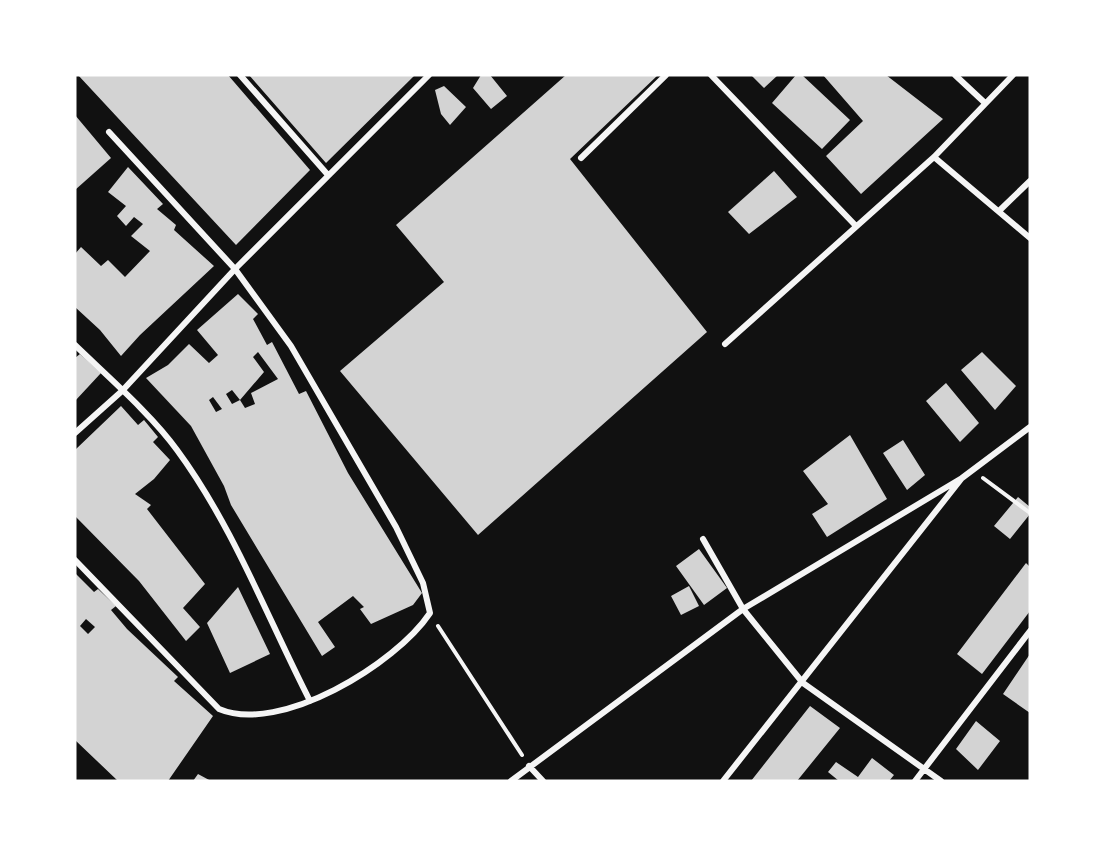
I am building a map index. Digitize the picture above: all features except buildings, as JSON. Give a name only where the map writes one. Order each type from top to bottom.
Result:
[{"type":"street","points":[[240,75],[328,175]]},
{"type":"street","points":[[75,433],[122,391],[235,269],[429,75]]},
{"type":"street","points":[[581,158],[666,75]]},
{"type":"street","points":[[711,75],[856,226]]},
{"type":"street","points":[[955,75],[985,103]]},
{"type":"street","points":[[725,344],[934,157],[1012,75]]},
{"type":"street","points":[[75,560],[219,708],[235,715],[255,715],[310,701],[340,688],[390,655],[422,626],[430,614],[429,602],[418,574],[349,442],[291,346],[235,269],[109,132]]},
{"type":"street","points":[[934,157],[1030,238]]},
{"type":"street","points":[[999,211],[1030,181]]},
{"type":"street","points":[[75,345],[175,447],[195,474],[247,571],[310,701]]},
{"type":"street","points":[[511,781],[743,609],[962,478],[1030,427]]},
{"type":"street","points":[[723,781],[803,683],[962,478]]},
{"type":"street","points":[[703,539],[743,609],[803,683],[941,781]]},
{"type":"street","points":[[915,781],[1030,631]]},
{"type":"street","points":[[529,766],[543,781]]},
{"type":"path","points":[[972,470],[1030,513]]},
{"type":"path","points":[[430,614],[529,766]]}]
